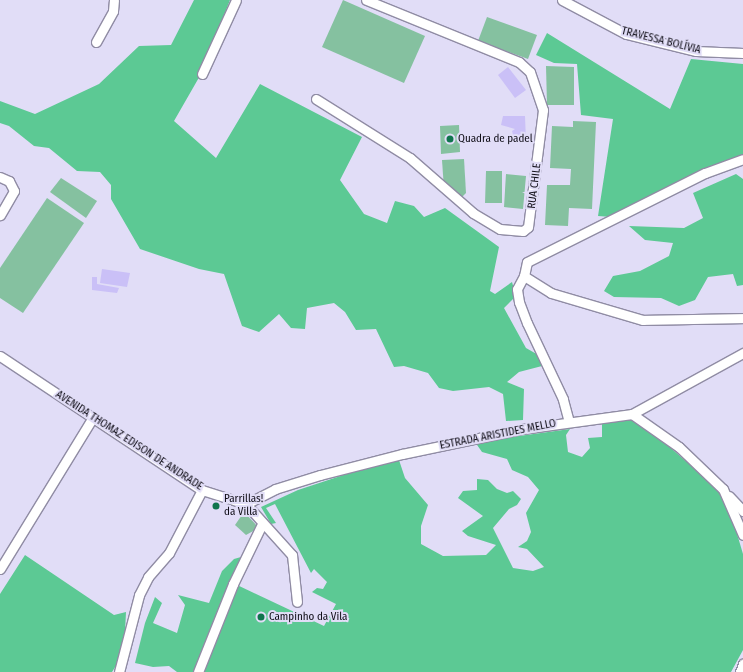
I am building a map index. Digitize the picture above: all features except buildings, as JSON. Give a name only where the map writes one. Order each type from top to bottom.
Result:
[{"type":"street","points":[[96,42],[113,11],[114,0]]},
{"type":"street","points":[[202,74],[236,0]]},
{"type":"street","name":"RUA CHILE","points":[[316,99],[410,158],[473,213],[500,229],[523,231],[528,227],[543,110],[530,72],[519,62],[388,4],[366,0]]},
{"type":"street","name":"TRAVESSA BOLÍVIA","points":[[562,0],[626,34],[696,51],[743,53]]},
{"type":"street","points":[[569,422],[563,400],[527,324],[519,302],[517,289],[524,276],[527,262],[705,173],[743,159]]},
{"type":"street","points":[[0,177],[9,181],[14,191],[0,215]]},
{"type":"street","points":[[524,276],[551,293],[643,320],[743,318]]},
{"type":"street","name":"ESTRADA ARISTIDES MELLO","points":[[246,504],[275,489],[327,473],[409,453],[569,422],[632,414],[743,354]]},
{"type":"street","name":"AVENIDA THOMAZ EDISON DE ANDRADE","points":[[0,356],[92,419],[202,490],[246,504]]},
{"type":"street","points":[[632,414],[680,447],[743,511]]},
{"type":"street","points":[[0,569],[92,419]]},
{"type":"street","points":[[723,489],[743,535]]},
{"type":"street","points":[[119,672],[139,595],[148,577],[169,552],[202,490]]},
{"type":"street","points":[[246,504],[262,524],[292,555],[296,602]]},
{"type":"street","points":[[198,672],[233,584],[262,524]]},
{"type":"street","points":[[740,672],[743,664]]},
{"type":"green space","points":[[194,0],[230,0],[201,74],[174,121],[216,158],[260,84],[362,137],[340,180],[364,214],[387,223],[395,201],[414,206],[424,217],[445,208],[499,247],[490,291],[495,294],[512,282],[516,296],[504,308],[526,348],[540,356],[542,366],[519,372],[507,382],[524,389],[523,420],[506,421],[503,394],[489,387],[453,391],[439,388],[428,373],[404,366],[394,367],[376,329],[356,330],[345,312],[334,303],[307,308],[305,329],[291,328],[279,314],[259,332],[242,326],[224,274],[199,269],[140,249],[111,199],[111,185],[100,172],[77,171],[49,148],[34,146],[9,126],[0,123],[0,101],[35,114],[99,84],[139,46],[171,45]]},
{"type":"green space","points":[[343,0],[425,36],[404,83],[322,47]]},
{"type":"green space","points":[[487,17],[537,35],[528,59],[478,41]]},
{"type":"green space","points":[[547,33],[670,109],[691,59],[743,64],[743,165],[684,187],[656,204],[625,218],[598,216],[613,119],[581,115],[577,64],[554,63],[536,55]]},
{"type":"green space","points":[[546,66],[574,67],[574,105],[547,105]]},
{"type":"green space","points":[[573,121],[596,122],[592,209],[569,208],[568,226],[545,225],[547,185],[570,185],[571,169],[550,168],[552,126],[573,127]]},
{"type":"green space","name":"Quadra de padel","points":[[459,125],[460,152],[441,154],[440,126]]},
{"type":"green space","points":[[464,159],[466,193],[462,197],[444,189],[442,160]]},
{"type":"green space","points":[[486,171],[502,171],[502,203],[485,203]]},
{"type":"green space","points":[[506,174],[526,176],[523,209],[504,207]]},
{"type":"green space","points":[[736,174],[743,179],[743,285],[737,286],[733,274],[708,277],[695,300],[679,306],[661,298],[614,297],[604,291],[613,276],[640,271],[669,256],[673,243],[645,240],[629,226],[684,228],[703,218],[693,193]]},
{"type":"green space","points":[[61,178],[97,201],[86,218],[50,192]]},
{"type":"green space","points":[[47,198],[84,223],[23,313],[0,298],[0,268]]},
{"type":"green space","points":[[632,418],[657,436],[719,490],[735,527],[743,554],[743,650],[731,672],[177,672],[169,666],[153,667],[135,663],[145,623],[155,597],[162,603],[153,623],[177,633],[185,605],[178,595],[209,603],[222,571],[234,559],[241,557],[235,584],[324,626],[336,604],[312,592],[317,588],[323,589],[327,582],[314,569],[311,573],[275,504],[266,508],[276,523],[271,524],[261,507],[298,490],[377,464],[399,460],[405,478],[428,505],[421,526],[421,544],[443,556],[486,555],[496,545],[468,536],[462,531],[483,516],[458,498],[463,491],[477,490],[477,479],[488,480],[497,489],[507,493],[513,491],[521,499],[517,505],[509,509],[493,528],[513,568],[533,571],[544,567],[527,549],[518,547],[527,541],[531,532],[526,513],[539,490],[528,477],[512,470],[507,459],[482,452],[475,442],[570,429],[566,435],[568,452],[582,457],[590,448],[588,438],[602,437],[602,421]]},
{"type":"green space","points":[[244,512],[259,528],[246,535],[235,525]]},
{"type":"green space","points":[[25,555],[114,615],[126,612],[124,653],[112,672],[0,672],[0,594]]},
{"type":"shaded area","points":[[508,67],[526,90],[515,98],[498,75]]},
{"type":"shaded area","points":[[503,116],[525,116],[526,141],[515,142],[512,131],[515,129],[501,125]]},
{"type":"shaded area","points":[[102,269],[130,273],[127,287],[100,283]]},
{"type":"shaded area","points":[[92,277],[97,277],[97,284],[119,288],[117,293],[92,290]]},
{"type":"place","name":"Quadra de padel","points":[[450,139]]},
{"type":"place","name":"Parrillas! da Villa","points":[[216,506]]},
{"type":"place","name":"Campinho da Vila","points":[[261,617]]}]
